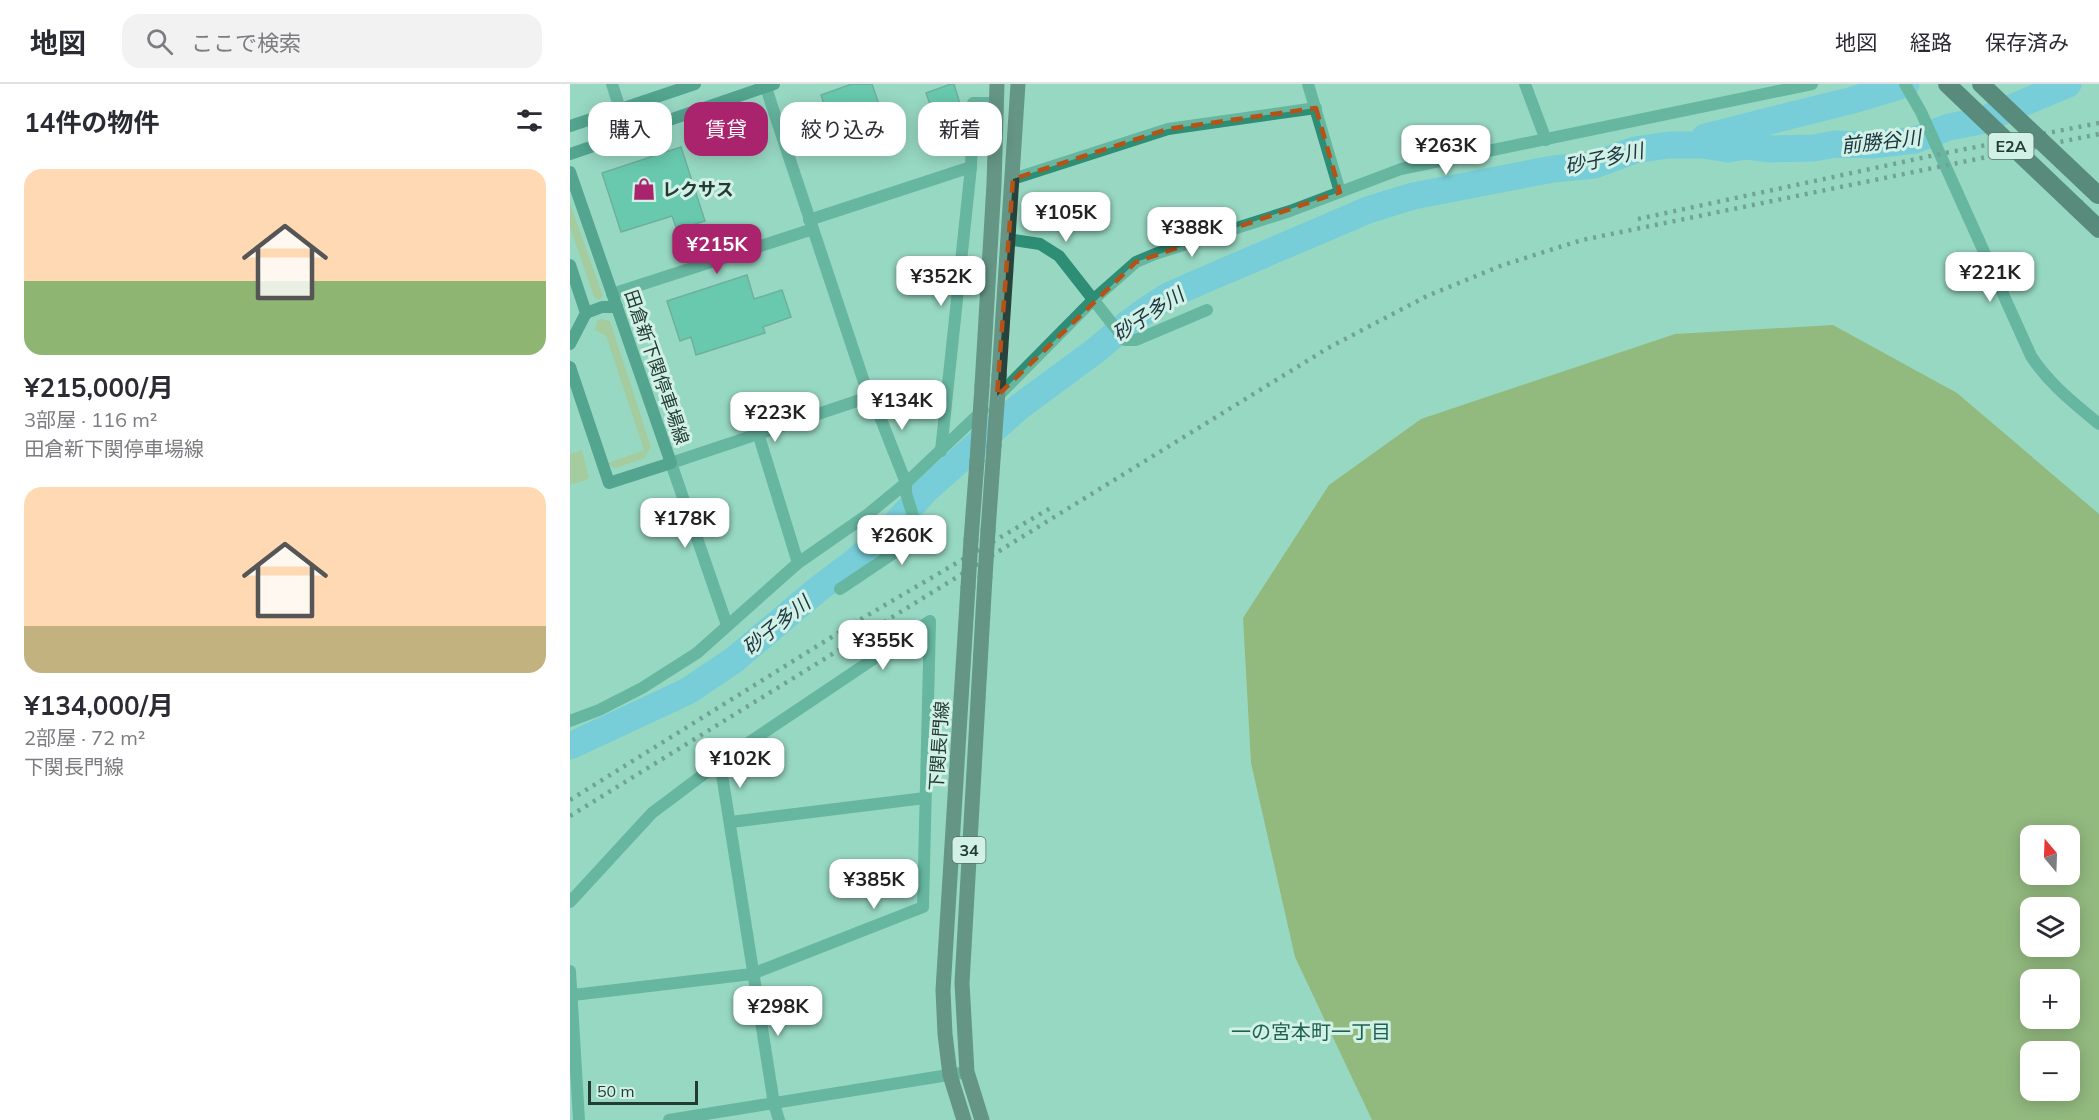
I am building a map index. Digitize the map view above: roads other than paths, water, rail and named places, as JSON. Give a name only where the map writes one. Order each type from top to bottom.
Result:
[{"type":"highway","name":"E2A","points":[[1947,84],[2099,229]]},
{"type":"highway","name":"E2A","points":[[1981,84],[2098,196]]},
{"type":"main road","points":[[642,102],[695,84]]},
{"type":"main road","name":"下関長門線","points":[[996,102],[997,84]]},
{"type":"main road","name":"下関長門線","points":[[982,1120],[968,1072],[962,983],[985,577],[1018,84]]},
{"type":"main road","points":[[570,154],[769,85]]},
{"type":"main road","points":[[570,126],[588,120]]},
{"type":"main road","name":"下関長門線","points":[[964,1120],[950,1075],[943,990],[995,156]]},
{"type":"main road","name":"田倉新下関停車場線","points":[[570,172],[671,464],[609,483],[570,366]]},
{"type":"main road","points":[[570,266],[586,313]]},
{"type":"main road","points":[[570,344],[586,313],[602,307],[617,307]]},
{"type":"street","points":[[612,84],[618,102]]},
{"type":"street","points":[[1308,84],[1340,192]]},
{"type":"street","points":[[1525,84],[1546,140]]},
{"type":"street","points":[[570,722],[599,710],[697,653],[798,563],[906,488],[1094,299],[1136,262],[1290,211],[1401,169],[1812,84]]},
{"type":"street","points":[[1905,84],[1926,122],[2031,356],[2040,370],[2062,394],[2099,424]]},
{"type":"street","points":[[769,85],[811,224],[868,397],[875,404],[906,488],[919,536],[840,589]]},
{"type":"street","points":[[1013,179],[1168,129],[1316,108]]},
{"type":"street","points":[[941,451],[971,156]]},
{"type":"street","points":[[612,294],[971,167]]},
{"type":"street","points":[[1007,239],[1040,244],[1059,256],[1125,340],[1136,340],[1207,310]]},
{"type":"street","points":[[727,625],[671,464],[868,397]]},
{"type":"street","points":[[758,433],[798,563]]},
{"type":"street","points":[[570,902],[652,813],[720,762],[930,621],[923,907],[753,974],[573,995]]},
{"type":"street","points":[[720,762],[774,1104],[779,1120]]},
{"type":"street","points":[[731,822],[925,798]]},
{"type":"street","points":[[570,971],[579,1120]]},
{"type":"street","points":[[669,1120],[968,1072]]},
{"type":"waterway","name":"砂子多川","points":[[1705,137],[1853,100],[1906,84]]},
{"type":"waterway","name":"砂子多川","points":[[570,746],[688,691],[734,660],[888,532],[926,490],[1019,407],[1126,325],[1170,295],[1368,210],[1413,196],[1553,169],[1594,165],[1635,150],[1668,145],[1703,145],[1728,149],[1746,146],[1772,149],[1814,148],[1835,144],[1872,145],[1915,140],[1949,127],[1980,121],[2068,84]]},
{"type":"railway","points":[[1638,219],[1940,154],[2099,123]]},
{"type":"railway","points":[[570,816],[1328,348],[1427,296],[1503,265],[1582,240],[2099,134]]},
{"type":"railway","points":[[570,800],[851,625],[1052,507]]},
{"type":"place","name":"レクサス","points":[[644,189]]},
{"type":"district","name":"一の宮本町一丁目","points":[[1311,1031]]},
{"type":"water label","name":"前勝谷川","points":[[1881,141]]}]
